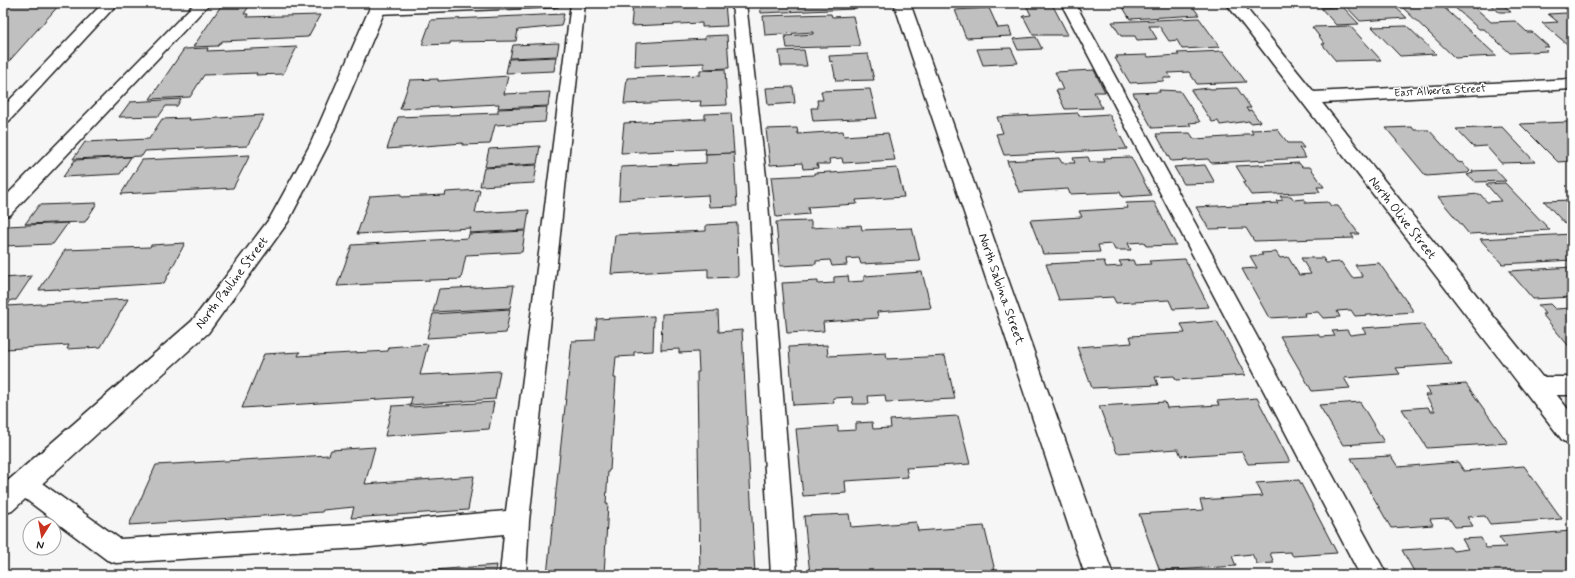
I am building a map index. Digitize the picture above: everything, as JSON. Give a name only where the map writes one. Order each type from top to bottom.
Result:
[{"type":"street","name":"North Sabina Street","points":[[902,3],[1099,575]]},
{"type":"street","name":"North Olive Street","points":[[1234,3],[1572,433]]},
{"type":"street","name":"North Pauline Street","points":[[3,502],[205,321],[278,222],[319,145],[378,7]]},
{"type":"street","name":"East Alberta Street","points":[[1308,98],[1572,84]]},
{"type":"lane","points":[[3,117],[111,3]]},
{"type":"lane","points":[[3,210],[203,3]]},
{"type":"lane","points":[[378,7],[553,3]]},
{"type":"lane","points":[[513,575],[517,521],[578,3]]},
{"type":"lane","points":[[739,3],[757,177],[784,575]]},
{"type":"lane","points":[[1068,3],[1374,575]]},
{"type":"lane","points":[[1535,386],[1572,386]]},
{"type":"lane","points":[[24,484],[116,551],[360,536],[517,521]]},
{"type":"building","points":[[3,3],[61,3],[3,68]]},
{"type":"building","points":[[223,3],[251,3],[244,14],[248,14],[247,17],[320,15],[308,37],[222,41],[218,46],[193,47]]},
{"type":"building","points":[[637,3],[651,3],[651,5],[725,3],[727,26],[702,27],[702,23],[631,26],[633,5],[637,5]]},
{"type":"building","points":[[760,3],[852,3],[854,9],[761,13]]},
{"type":"building","points":[[1190,3],[1199,15],[1130,19],[1121,4]]},
{"type":"building","points":[[1279,3],[1328,3],[1331,6],[1292,8],[1290,6],[1282,7]]},
{"type":"building","points":[[1343,3],[1391,3],[1407,18],[1360,21]]},
{"type":"building","points":[[1394,3],[1439,3],[1497,56],[1455,58],[1399,4]]},
{"type":"building","points":[[1488,3],[1501,3],[1511,12],[1499,12]]},
{"type":"building","points":[[1559,3],[1572,3],[1572,13],[1571,14]]},
{"type":"building","points":[[1052,4],[1068,35],[1033,35],[1023,16],[1031,15],[1026,5]]},
{"type":"building","points":[[1471,4],[1491,22],[1515,21],[1527,32],[1532,32],[1549,47],[1543,47],[1547,51],[1510,53],[1484,29],[1479,29],[1452,5]]},
{"type":"building","points":[[1343,7],[1359,24],[1336,25],[1321,8]]},
{"type":"building","points":[[989,8],[998,28],[1009,27],[1012,36],[966,38],[955,10]]},
{"type":"building","points":[[1567,13],[1572,18],[1572,44],[1567,44],[1542,23],[1558,22],[1548,14]]},
{"type":"building","points":[[564,14],[561,26],[518,30],[516,41],[450,42],[450,44],[422,45],[431,20]]},
{"type":"building","points":[[831,14],[832,17],[853,16],[860,46],[787,48],[785,36],[813,34],[813,32],[765,35],[763,16]]},
{"type":"building","points":[[1199,18],[1220,47],[1182,49],[1177,40],[1169,41],[1159,26],[1149,26],[1157,39],[1137,40],[1135,36],[1121,36],[1112,22]]},
{"type":"building","points":[[1350,26],[1381,60],[1336,61],[1322,44],[1325,44],[1312,27]]},
{"type":"building","points":[[1407,26],[1436,54],[1400,56],[1372,27]]},
{"type":"building","points":[[727,35],[729,68],[704,69],[704,63],[635,66],[636,43],[705,39],[705,36]]},
{"type":"building","points":[[1036,37],[1042,49],[1018,50],[1013,39]]},
{"type":"building","points":[[559,43],[557,56],[510,58],[513,45]]},
{"type":"building","points":[[297,47],[283,74],[256,75],[257,73],[204,75],[190,97],[150,99],[184,49],[208,48],[207,51]]},
{"type":"building","points":[[1011,48],[1018,63],[983,65],[977,49]]},
{"type":"building","points":[[804,50],[807,66],[781,66],[779,51]]},
{"type":"building","points":[[1223,51],[1246,82],[1197,84],[1189,72],[1168,73],[1171,78],[1163,78],[1164,81],[1130,83],[1115,58],[1118,58],[1116,56],[1147,55],[1148,57],[1179,55],[1177,53]]},
{"type":"building","points":[[868,54],[874,80],[836,81],[832,61],[830,62],[829,56]]},
{"type":"building","points":[[556,57],[554,71],[506,73],[509,59]]},
{"type":"building","points":[[725,69],[727,105],[700,106],[701,101],[624,104],[627,78],[700,75],[700,70]]},
{"type":"building","points":[[1094,70],[1105,92],[1094,92],[1102,108],[1065,109],[1056,90],[1063,90],[1055,72]]},
{"type":"building","points":[[508,76],[504,94],[550,92],[548,106],[498,108],[499,104],[400,109],[410,80],[438,79],[438,81]]},
{"type":"building","points":[[793,87],[795,103],[768,105],[766,88]]},
{"type":"building","points":[[1209,88],[1237,88],[1251,108],[1246,108],[1248,111],[1251,110],[1260,122],[1250,123],[1249,121],[1220,125],[1218,121],[1212,122],[1191,90]]},
{"type":"building","points":[[870,89],[877,118],[813,121],[811,108],[818,108],[817,100],[823,100],[821,91]]},
{"type":"building","points":[[1159,90],[1180,91],[1200,122],[1189,123],[1191,126],[1152,128],[1133,93],[1160,92]]},
{"type":"building","points":[[181,99],[177,106],[166,106],[159,116],[119,117],[130,102]]},
{"type":"building","points":[[547,107],[545,122],[495,125],[490,144],[462,145],[463,143],[387,149],[398,117],[498,113],[498,109]]},
{"type":"building","points":[[731,113],[734,153],[705,154],[706,149],[621,153],[624,123],[705,119],[705,114]]},
{"type":"building","points":[[1078,113],[1079,116],[1109,114],[1127,149],[1004,155],[996,134],[1003,133],[997,117]]},
{"type":"building","points":[[264,115],[247,146],[145,151],[142,156],[73,159],[85,142],[149,139],[162,119],[190,118],[189,120]]},
{"type":"building","points":[[1567,122],[1572,126],[1572,161],[1558,162],[1520,124]]},
{"type":"building","points":[[1412,127],[1414,130],[1429,130],[1458,162],[1463,163],[1470,171],[1468,173],[1426,176],[1386,128]]},
{"type":"building","points":[[1502,127],[1535,162],[1501,163],[1486,146],[1473,147],[1456,129]]},
{"type":"building","points":[[797,128],[798,134],[843,131],[844,136],[888,133],[895,160],[843,163],[842,158],[829,159],[830,164],[817,164],[818,168],[803,169],[802,163],[770,165],[766,129]]},
{"type":"building","points":[[1277,129],[1288,143],[1300,143],[1304,148],[1299,148],[1306,158],[1211,163],[1208,159],[1171,161],[1156,134],[1190,133],[1194,139],[1244,136],[1243,134],[1253,134],[1251,130]]},
{"type":"building","points":[[540,146],[537,164],[485,167],[489,149]]},
{"type":"building","points":[[734,153],[737,206],[709,207],[708,195],[619,200],[621,167],[706,163],[706,154]]},
{"type":"building","points":[[250,155],[233,188],[121,194],[142,160]]},
{"type":"building","points":[[131,157],[120,174],[63,177],[75,160]]},
{"type":"building","points":[[1088,157],[1090,162],[1105,162],[1103,158],[1131,157],[1151,195],[1122,197],[1120,192],[1070,194],[1068,189],[1019,192],[1007,161],[1059,158],[1062,163],[1075,163],[1073,158]]},
{"type":"building","points":[[1299,163],[1302,167],[1310,167],[1324,187],[1317,187],[1320,192],[1251,195],[1243,183],[1246,182],[1236,166]]},
{"type":"building","points":[[537,165],[534,183],[480,186],[484,168]]},
{"type":"building","points":[[1205,165],[1215,183],[1184,184],[1174,167]]},
{"type":"building","points":[[897,168],[904,197],[856,200],[857,204],[808,207],[809,214],[776,217],[771,177]]},
{"type":"building","points":[[1496,170],[1506,181],[1475,182],[1467,175],[1473,173],[1472,171]]},
{"type":"building","points":[[1505,183],[1550,230],[1469,234],[1438,197],[1480,194],[1487,202],[1501,201],[1486,184]]},
{"type":"building","points":[[480,190],[475,213],[529,210],[526,230],[469,233],[471,228],[357,234],[370,196],[401,194],[401,197],[445,195],[446,192]]},
{"type":"building","points":[[1280,196],[1291,196],[1294,200],[1304,199],[1306,203],[1328,202],[1331,206],[1338,206],[1359,234],[1351,234],[1354,238],[1254,241],[1246,228],[1209,229],[1196,207],[1278,203],[1276,201],[1283,200]]},
{"type":"building","points":[[1572,200],[1572,225],[1567,226],[1544,201]]},
{"type":"building","points":[[1154,202],[1176,245],[1146,246],[1144,242],[1128,243],[1131,250],[1115,250],[1112,244],[1098,245],[1100,252],[1043,254],[1030,220],[1082,217],[1079,211],[1128,208],[1126,203]]},
{"type":"building","points":[[97,203],[85,222],[25,224],[39,205]]},
{"type":"building","points":[[811,221],[811,228],[861,225],[862,230],[912,228],[920,261],[861,264],[859,258],[846,259],[847,265],[832,266],[830,260],[816,261],[816,264],[780,266],[776,222]]},
{"type":"building","points":[[68,223],[53,244],[3,246],[3,230],[7,226]]},
{"type":"building","points":[[737,223],[738,277],[708,278],[708,269],[611,274],[615,235],[706,231],[706,225]]},
{"type":"building","points":[[525,231],[522,252],[466,255],[461,279],[374,282],[373,284],[337,286],[352,245],[468,238],[469,234]]},
{"type":"building","points":[[1572,234],[1572,260],[1502,264],[1480,239]]},
{"type":"building","points":[[185,243],[164,283],[39,290],[65,250],[150,247],[151,245]]},
{"type":"building","points":[[1276,252],[1280,258],[1288,257],[1299,275],[1311,274],[1301,258],[1323,258],[1326,263],[1341,262],[1352,278],[1363,277],[1355,265],[1379,263],[1414,312],[1355,316],[1351,310],[1337,311],[1340,317],[1323,318],[1318,312],[1304,313],[1305,316],[1269,318],[1242,269],[1257,268],[1250,256],[1263,255],[1261,253]]},
{"type":"building","points":[[1185,259],[1209,307],[1173,309],[1169,300],[1116,303],[1113,297],[1059,300],[1046,264],[1104,261],[1106,267],[1122,266],[1119,261],[1133,260],[1135,265],[1151,264],[1149,261]]},
{"type":"building","points":[[1572,267],[1572,297],[1533,299],[1509,271]]},
{"type":"building","points":[[922,272],[931,308],[877,312],[878,318],[823,322],[824,331],[787,333],[782,283],[818,281],[818,284],[834,283],[834,277],[848,276],[849,282],[864,281],[864,276]]},
{"type":"building","points":[[32,276],[16,300],[11,300],[7,306],[128,299],[101,347],[67,349],[69,345],[6,349],[3,352],[3,278]]},
{"type":"building","points":[[514,285],[510,308],[433,312],[439,289]]},
{"type":"building","points":[[1550,304],[1555,309],[1572,308],[1572,350],[1542,314],[1545,314],[1538,305]]},
{"type":"building","points":[[510,309],[506,333],[427,338],[433,314]]},
{"type":"building","points":[[718,311],[719,332],[742,330],[755,575],[700,575],[698,352],[679,353],[679,349],[661,350],[662,314]]},
{"type":"building","points":[[654,316],[653,351],[634,352],[634,356],[616,357],[610,470],[608,471],[606,504],[608,504],[604,575],[547,575],[572,341],[595,340],[597,319]]},
{"type":"building","points":[[1217,321],[1245,375],[1176,380],[1174,376],[1155,377],[1158,385],[1092,388],[1077,347],[1132,343],[1130,336],[1185,333],[1181,324]]},
{"type":"building","points":[[1422,324],[1452,364],[1396,368],[1400,374],[1344,378],[1350,388],[1312,391],[1280,336],[1318,334],[1320,337],[1335,336],[1332,331],[1347,330],[1350,335],[1366,333],[1362,328]]},
{"type":"building","points":[[428,344],[420,375],[500,371],[495,399],[410,405],[412,397],[242,408],[264,354],[300,352],[298,356],[388,351],[389,347]]},
{"type":"building","points":[[827,345],[828,356],[886,353],[887,359],[945,356],[955,399],[886,402],[885,395],[868,396],[869,404],[853,404],[852,397],[833,398],[834,403],[793,405],[789,347]]},
{"type":"building","points":[[1466,384],[1508,443],[1427,448],[1402,409],[1428,407],[1430,411],[1435,411],[1425,395],[1431,395],[1426,387]]},
{"type":"building","points":[[1257,398],[1290,462],[1248,464],[1242,452],[1181,456],[1178,449],[1117,453],[1099,406],[1165,402],[1167,408],[1219,405],[1217,401]]},
{"type":"building","points":[[494,402],[489,429],[385,436],[392,406],[410,405],[410,407]]},
{"type":"building","points":[[1360,402],[1384,442],[1343,445],[1319,405]]},
{"type":"building","points":[[958,416],[970,464],[906,468],[908,477],[845,481],[846,493],[803,496],[796,429],[838,426],[838,431],[856,430],[856,423],[872,422],[873,429],[891,428],[890,420]]},
{"type":"building","points":[[375,447],[365,484],[474,476],[468,510],[351,518],[354,507],[323,510],[322,512],[129,525],[156,465],[329,455],[331,450]]},
{"type":"building","points":[[1391,456],[1398,467],[1458,462],[1464,471],[1524,466],[1562,519],[1490,524],[1485,516],[1467,517],[1473,526],[1455,527],[1449,518],[1430,519],[1433,525],[1391,528],[1351,458]]},
{"type":"building","points":[[1299,480],[1337,553],[1293,556],[1290,552],[1270,553],[1274,563],[1257,564],[1252,554],[1232,556],[1236,566],[1160,571],[1139,514],[1203,510],[1200,500],[1263,496],[1256,483]]},
{"type":"building","points":[[849,514],[851,527],[916,522],[918,531],[984,526],[996,575],[810,575],[804,516]]},
{"type":"building","points":[[1571,531],[1572,575],[1416,575],[1402,550],[1450,547],[1453,551],[1468,549],[1462,539],[1481,538],[1486,548],[1506,547],[1499,537]]},
{"type":"building","points":[[497,565],[495,575],[384,575],[384,574]]}]
